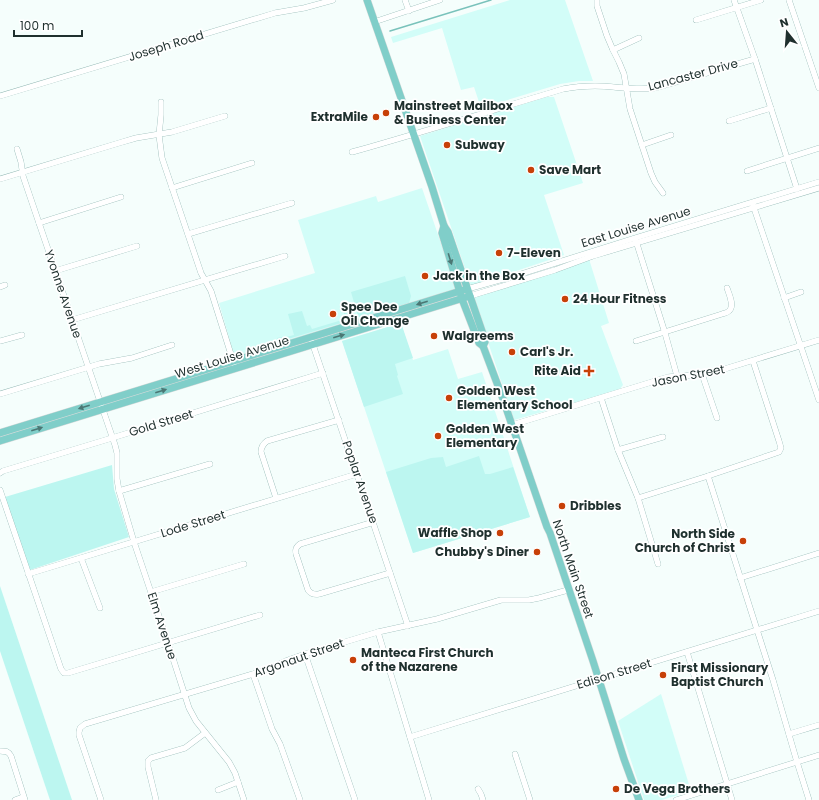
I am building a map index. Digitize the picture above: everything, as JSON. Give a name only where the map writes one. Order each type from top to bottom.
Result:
[{"type":"main road","name":"North Main Street","points":[[367,0],[432,187],[444,226],[448,232],[469,293],[485,342],[483,346]]},
{"type":"main road","name":"North Main Street","points":[[444,226],[442,233],[461,295],[479,344],[483,346],[503,399],[555,548],[624,759],[639,800]]},
{"type":"main road","name":"East Louise Avenue","points":[[461,295],[469,293]]},
{"type":"main road","name":"West Louise Avenue","points":[[0,433],[101,405],[461,295]]},
{"type":"main road","name":"West Louise Avenue","points":[[0,441],[101,405]]},
{"type":"street","name":"Joseph Road","points":[[0,96],[275,13],[304,8],[333,0]]},
{"type":"street","points":[[405,0],[409,11]]},
{"type":"street","points":[[374,22],[440,0]]},
{"type":"street","points":[[597,0],[597,6],[612,50],[624,74],[630,109],[642,145],[655,182],[663,193]]},
{"type":"street","points":[[734,0],[755,59],[797,189]]},
{"type":"street","points":[[696,20],[761,0]]},
{"type":"street","points":[[789,0],[819,88]]},
{"type":"street","points":[[612,50],[639,38]]},
{"type":"street","name":"Lancaster Drive","points":[[352,152],[414,135],[445,124],[563,89],[595,86],[646,89],[755,59]]},
{"type":"street","points":[[161,102],[159,135],[162,158],[201,273],[211,291],[234,365]]},
{"type":"street","points":[[729,121],[771,108]]},
{"type":"street","points":[[0,179],[130,140],[192,127],[225,116]]},
{"type":"street","points":[[642,145],[670,135]]},
{"type":"street","points":[[747,171],[819,148]]},
{"type":"street","name":"Yvonne Avenue","points":[[17,149],[39,223],[112,438]]},
{"type":"street","points":[[172,188],[252,163]]},
{"type":"street","name":"East Louise Avenue","points":[[753,205],[819,182]]},
{"type":"street","name":"East Louise Avenue","points":[[469,293],[521,274],[753,205],[819,188]]},
{"type":"street","points":[[39,223],[121,197]]},
{"type":"street","points":[[188,234],[292,203]]},
{"type":"street","points":[[753,205],[818,396]]},
{"type":"street","points":[[636,240],[677,376]]},
{"type":"street","points":[[55,271],[137,246]]},
{"type":"street","points":[[72,320],[285,256]]},
{"type":"street","points":[[636,341],[729,312],[732,307],[727,288]]},
{"type":"street","points":[[784,298],[801,292]]},
{"type":"street","points":[[0,341],[22,335]]},
{"type":"street","name":"Jason Street","points":[[512,425],[668,377],[718,372],[819,340]]},
{"type":"street","name":"Poplar Avenue","points":[[312,341],[408,626]]},
{"type":"street","points":[[0,394],[99,364],[132,358],[172,345]]},
{"type":"street","points":[[638,498],[776,454],[780,450],[780,441],[752,361]]},
{"type":"street","name":"Gold Street","points":[[0,473],[323,373]]},
{"type":"street","points":[[702,374],[717,418]]},
{"type":"street","points":[[601,398],[618,450],[638,498],[658,564]]},
{"type":"street","points":[[276,498],[261,452],[263,444],[267,441],[339,420]]},
{"type":"street","points":[[618,450],[662,437]]},
{"type":"street","name":"Elm Avenue","points":[[112,438],[117,453],[118,491],[190,712],[229,762],[244,800]]},
{"type":"street","points":[[118,491],[210,464]]},
{"type":"street","name":"Lode Street","points":[[28,574],[357,474]]},
{"type":"street","points":[[708,476],[773,680],[809,800]]},
{"type":"street","points":[[0,490],[61,669],[64,673],[260,615]]},
{"type":"street","points":[[374,522],[300,544],[296,548],[296,554],[308,590],[314,595],[390,573]]},
{"type":"street","points":[[740,578],[819,553]]},
{"type":"street","points":[[81,558],[100,608]]},
{"type":"street","points":[[151,592],[244,564]]},
{"type":"street","name":"Argonaut Street","points":[[101,800],[79,735],[80,728],[85,724],[253,674],[305,654],[378,632],[437,619],[501,600],[529,600],[568,590]]},
{"type":"street","name":"Edison Street","points":[[410,737],[819,611]]},
{"type":"street","points":[[378,632],[428,800]]},
{"type":"street","points":[[687,652],[732,800]]},
{"type":"street","points":[[305,654],[355,800]]},
{"type":"street","points":[[253,674],[272,729],[280,744],[300,800]]},
{"type":"street","points":[[789,734],[819,725]]},
{"type":"street","points":[[156,800],[148,761],[185,748],[205,733]]},
{"type":"street","points":[[0,751],[6,751],[11,756],[24,799],[15,800]]},
{"type":"street","points":[[515,754],[530,800]]},
{"type":"street","points":[[676,800],[819,756]]},
{"type":"street","points":[[218,790],[238,782]]},
{"type":"street","points":[[478,789],[483,800]]},
{"type":"shaded area","points":[[510,0],[565,0],[593,81],[579,81],[560,84],[481,108],[474,87],[461,90],[442,28],[393,43],[391,37]]},
{"type":"shaded area","points":[[546,97],[554,97],[583,183],[544,195],[564,255],[471,286],[420,136]]},
{"type":"shaded area","points":[[422,188],[457,290],[235,358],[219,303],[315,273],[298,220],[376,196],[378,202]]},
{"type":"shaded area","points":[[589,259],[609,323],[601,326],[623,385],[619,390],[514,420],[473,297]]},
{"type":"shaded area","points":[[405,276],[411,296],[409,303],[360,318],[358,316],[351,292]]},
{"type":"shaded area","points":[[345,305],[349,318],[348,321],[278,342],[277,338],[294,335],[288,314],[302,311],[307,326],[310,325],[312,329],[342,320],[345,317],[342,306]]},
{"type":"shaded area","name":"Golden West Elementary","points":[[401,323],[413,360],[448,349],[458,379],[482,372],[530,517],[413,553],[342,341]]},
{"type":"shaded area","points":[[401,323],[413,358],[395,364],[403,394],[364,407],[342,341]]},
{"type":"shaded area","points":[[479,456],[485,474],[490,474],[513,467],[530,517],[413,553],[386,472],[431,458],[443,457],[446,467]]},
{"type":"shaded area","points":[[112,465],[114,489],[129,537],[30,570],[5,497]]},
{"type":"shaded area","points":[[0,586],[72,800],[50,800],[0,651]]},
{"type":"shaded area","points":[[661,694],[691,791],[662,800],[644,800],[618,721]]},
{"type":"waterway","points":[[390,31],[491,0]]},
{"type":"place","name":"Mainstreet Mailbox & Business Center","points":[[386,113]]},
{"type":"place","name":"ExtraMile","points":[[376,117]]},
{"type":"place","name":"Subway","points":[[447,145]]},
{"type":"place","name":"Save Mart","points":[[531,170]]},
{"type":"place","name":"7-Eleven","points":[[499,253]]},
{"type":"place","name":"Jack in the Box","points":[[425,276]]},
{"type":"place","name":"24 Hour Fitness","points":[[565,299]]},
{"type":"place","name":"Spee Dee Oil Change","points":[[333,314]]},
{"type":"place","name":"Walgreems","points":[[434,336]]},
{"type":"place","name":"Carl's Jr.","points":[[512,352]]},
{"type":"place","name":"Rite Aid","points":[[589,371]]},
{"type":"place","name":"Golden West Elementary School","points":[[449,398]]},
{"type":"place","name":"Golden West Elementary","points":[[438,436]]},
{"type":"place","name":"Dribbles","points":[[562,506]]},
{"type":"place","name":"Waffle Shop","points":[[500,533]]},
{"type":"place","name":"North Side Church of Christ","points":[[743,541]]},
{"type":"place","name":"Chubby's Diner","points":[[537,552]]},
{"type":"place","name":"Manteca First Church of the Nazarene","points":[[353,660]]},
{"type":"place","name":"First Missionary Baptist Church","points":[[663,675]]},
{"type":"place","name":"De Vega Brothers","points":[[616,789]]}]
